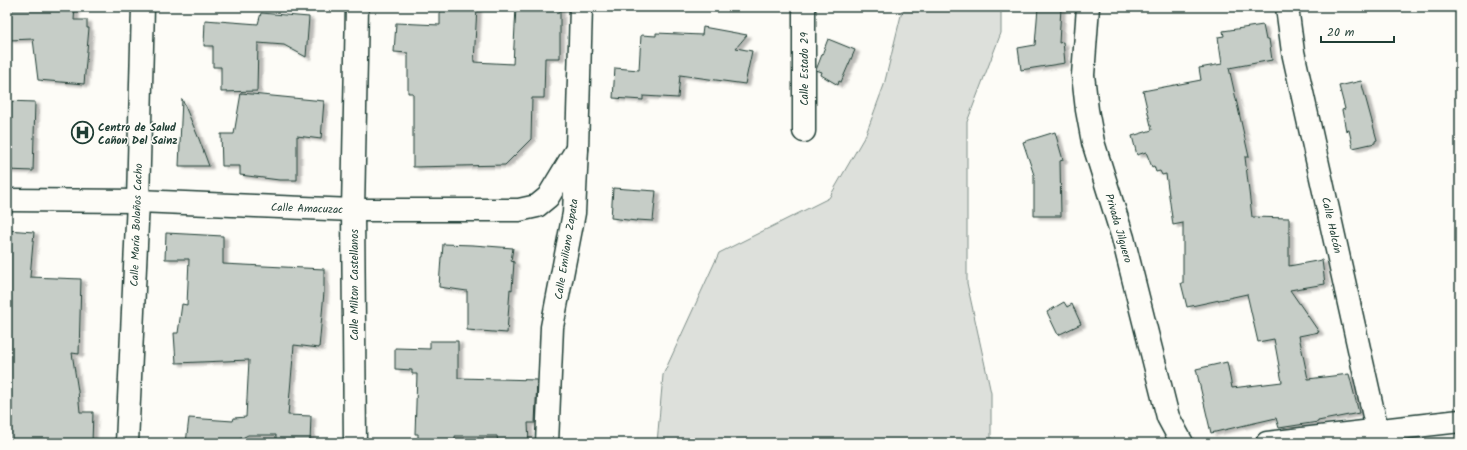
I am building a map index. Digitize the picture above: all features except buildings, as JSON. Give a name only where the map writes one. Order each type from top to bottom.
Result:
[{"type":"street","name":"Calle María Bolaños Cacho","points":[[127,443],[138,201],[143,7]]},
{"type":"street","name":"Calle Milton Castellanos","points":[[355,443],[353,210],[357,7]]},
{"type":"street","name":"Calle Emiliano Zapata","points":[[547,443],[552,327],[574,213],[581,7]]},
{"type":"street","name":"Calle Estado 29","points":[[804,7],[804,131]]},
{"type":"street","name":"Privada Jilguero","points":[[1088,7],[1083,75],[1087,110],[1093,142],[1123,238],[1168,417],[1182,443]]},
{"type":"street","name":"Calle Halcón","points":[[1287,7],[1293,52],[1379,437]]},
{"type":"street","name":"Calle Amacuzac","points":[[7,200],[138,201],[353,210],[519,210],[537,206],[548,196],[577,150]]},
{"type":"street","points":[[1267,443],[1379,437],[1460,421]]},
{"type":"shaded area","points":[[903,7],[1001,7],[1001,33],[967,122],[967,283],[991,393],[991,443],[657,443],[663,375],[719,253],[829,198],[866,134],[884,85]]},
{"type":"place","name":"Centro de Salud Cañon Del Sainz","points":[[83,133]]}]
